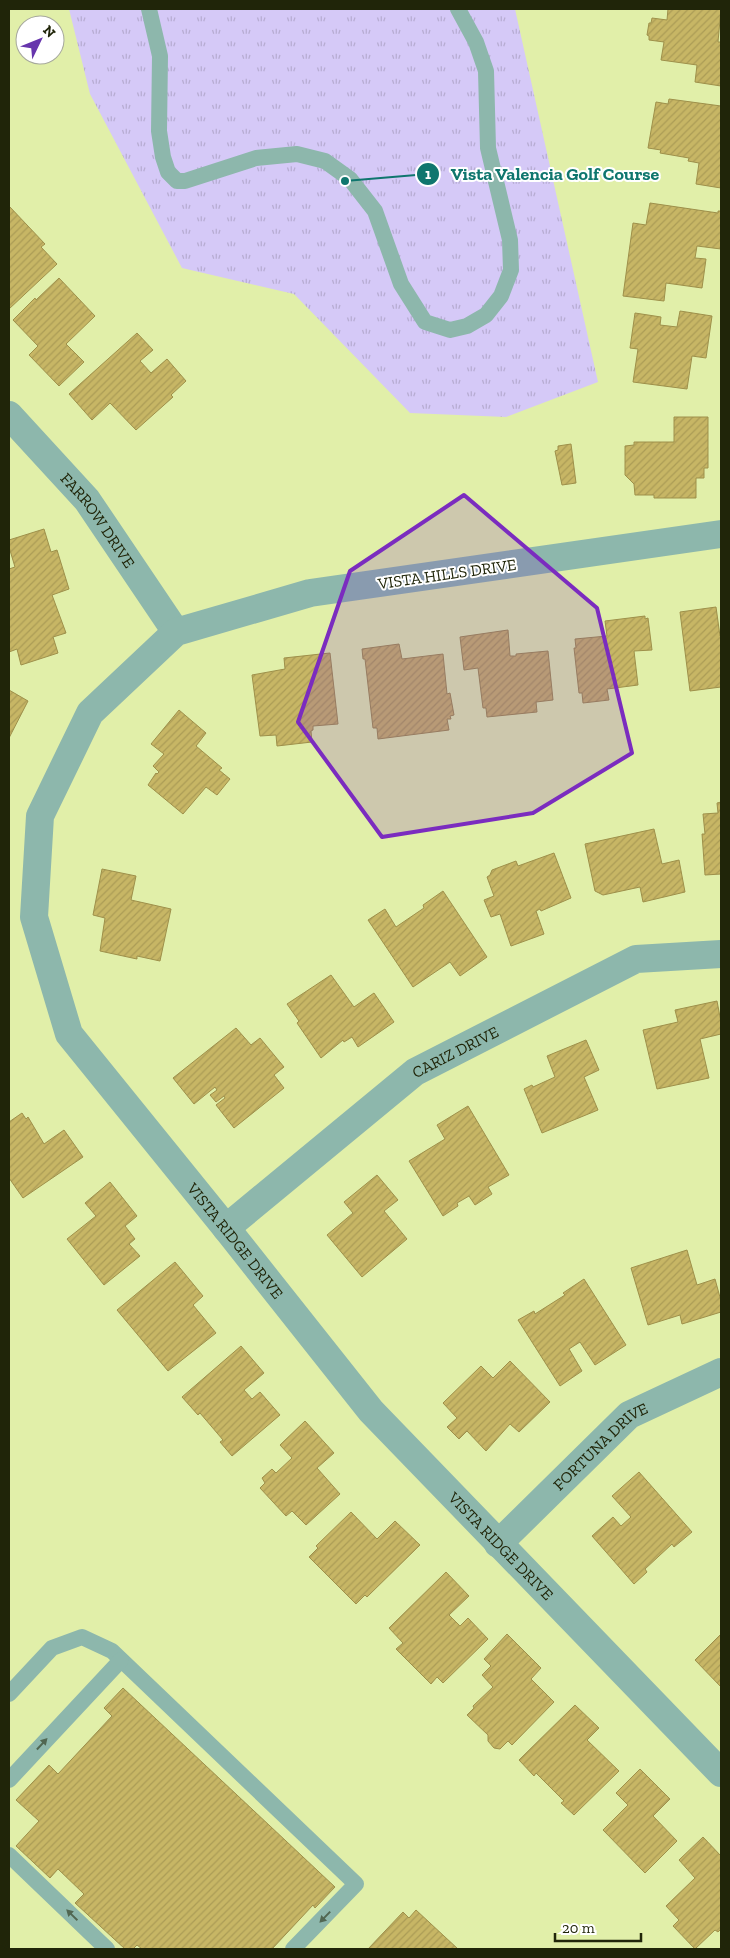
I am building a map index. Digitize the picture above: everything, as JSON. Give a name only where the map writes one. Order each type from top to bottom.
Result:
[{"type":"street","name":"FARROW DRIVE","points":[[9,415],[87,500],[176,632]]},
{"type":"street","name":"VISTA HILLS DRIVE","points":[[176,632],[310,593],[721,534]]},
{"type":"street","name":"VISTA RIDGE DRIVE","points":[[176,632],[90,713],[40,816],[34,917],[69,1034],[226,1228],[371,1412],[721,1773]]},
{"type":"street","name":"CARIZ DRIVE","points":[[226,1228],[415,1072],[636,959],[721,954]]},
{"type":"street","name":"FORTUNA DRIVE","points":[[498,1544],[629,1416],[721,1372]]},
{"type":"lane","points":[[149,9],[160,56],[159,131],[163,157],[168,172],[177,181],[185,181],[256,158],[296,154],[325,161],[350,179],[375,211],[401,284],[426,322],[450,330],[467,326],[486,315],[501,296],[511,270],[510,240],[488,148],[486,71],[476,42],[458,9]]},
{"type":"lane","points":[[9,1694],[52,1648],[82,1637],[112,1651],[356,1884],[293,1949]]},
{"type":"lane","points":[[9,1780],[121,1660]]},
{"type":"lane","points":[[9,1855],[107,1949]]},
{"type":"highlighted area","points":[[464,495],[597,608],[632,753],[533,813],[382,837],[298,722],[350,571]]},
{"type":"green space","points":[[69,9],[515,9],[598,382],[506,417],[410,413],[294,294],[182,268],[90,94]]},
{"type":"building","points":[[668,9],[721,9],[718,42],[721,42],[721,86],[695,82],[697,65],[661,60],[664,42],[649,40],[647,35],[652,18],[667,20]]},
{"type":"building","points":[[669,99],[721,106],[721,188],[696,184],[699,163],[688,161],[689,158],[660,153],[661,150],[648,148],[656,102],[668,104]]},
{"type":"building","points":[[650,203],[718,213],[718,211],[721,211],[721,249],[697,246],[695,258],[706,259],[702,288],[666,283],[664,301],[623,296],[633,223],[646,225]]},
{"type":"building","points":[[9,206],[45,244],[41,247],[57,264],[9,309]]},
{"type":"building","points":[[59,278],[95,316],[66,344],[84,362],[59,386],[29,355],[38,346],[13,320]]},
{"type":"building","points":[[680,311],[712,316],[706,358],[692,356],[687,389],[633,382],[638,349],[630,348],[635,313],[661,317],[660,325],[677,327]]},
{"type":"building","points":[[137,333],[153,350],[140,361],[151,373],[167,359],[186,381],[171,395],[173,397],[136,430],[110,403],[92,420],[69,394]]},
{"type":"building","points":[[674,417],[708,417],[708,468],[704,468],[704,478],[696,478],[696,498],[654,498],[654,495],[635,495],[634,484],[625,475],[625,446],[634,445],[634,442],[674,442]]},
{"type":"building","points":[[571,444],[576,483],[562,485],[555,451],[558,450],[558,446]]},
{"type":"building","points":[[44,529],[51,552],[57,550],[69,589],[52,595],[66,633],[53,637],[58,653],[21,665],[17,649],[9,652],[9,569],[15,567],[9,547],[9,540]]},
{"type":"building","points":[[716,607],[721,635],[721,687],[690,691],[680,612]]},
{"type":"building","points":[[645,616],[645,619],[648,618],[652,650],[634,651],[638,685],[607,689],[609,700],[583,703],[582,693],[579,693],[574,648],[576,648],[575,639],[607,636],[605,621]]},
{"type":"building","points":[[508,630],[510,656],[548,651],[553,700],[536,702],[537,712],[487,717],[486,708],[483,708],[478,668],[464,670],[460,637]]},
{"type":"building","points":[[399,644],[402,659],[443,654],[447,694],[450,693],[454,715],[450,716],[451,719],[447,719],[449,730],[378,739],[377,728],[373,728],[365,659],[363,659],[362,649]]},
{"type":"building","points":[[330,653],[338,724],[313,726],[311,731],[312,742],[277,746],[276,735],[260,736],[252,675],[285,669],[284,658]]},
{"type":"building","points":[[9,690],[28,701],[9,738]]},
{"type":"building","points":[[179,710],[206,733],[196,746],[222,768],[219,770],[230,779],[217,795],[206,787],[183,814],[148,785],[156,773],[159,772],[153,766],[164,754],[151,744]]},
{"type":"building","points":[[721,802],[721,874],[705,875],[702,834],[705,834],[703,814],[718,813],[717,803]]},
{"type":"building","points":[[654,829],[662,864],[679,860],[685,892],[643,902],[640,887],[603,895],[595,891],[585,844]]},
{"type":"building","points":[[554,853],[571,898],[541,911],[540,909],[536,911],[544,934],[511,946],[500,914],[491,917],[484,900],[494,896],[487,877],[492,870],[516,861],[518,866]]},
{"type":"building","points":[[102,869],[136,876],[131,900],[171,909],[160,961],[137,956],[137,959],[100,951],[105,918],[93,915]]},
{"type":"building","points":[[443,891],[487,957],[460,976],[450,962],[413,987],[368,920],[385,909],[396,927],[424,908],[423,905]]},
{"type":"building","points":[[331,975],[354,1007],[374,993],[394,1022],[358,1047],[352,1037],[344,1042],[343,1040],[321,1058],[297,1023],[299,1021],[287,1004]]},
{"type":"building","points":[[717,1001],[721,1034],[700,1039],[709,1078],[657,1089],[643,1030],[678,1022],[675,1010]]},
{"type":"building","points":[[236,1028],[251,1045],[260,1038],[284,1067],[274,1075],[284,1088],[234,1128],[216,1105],[225,1098],[224,1096],[216,1102],[210,1095],[217,1090],[215,1087],[194,1104],[173,1078]]},
{"type":"building","points":[[586,1040],[599,1070],[584,1077],[598,1110],[542,1133],[524,1089],[555,1077],[547,1056]]},
{"type":"building","points":[[468,1106],[509,1175],[488,1187],[492,1194],[475,1205],[469,1196],[457,1203],[458,1206],[443,1216],[409,1161],[445,1139],[437,1125]]},
{"type":"building","points":[[22,1113],[26,1119],[28,1117],[44,1144],[64,1130],[83,1157],[23,1198],[9,1178],[9,1122]]},
{"type":"building","points":[[377,1175],[398,1200],[384,1211],[407,1239],[362,1277],[327,1235],[353,1213],[344,1202]]},
{"type":"building","points":[[110,1182],[137,1216],[125,1226],[135,1239],[129,1244],[140,1256],[104,1285],[67,1239],[96,1216],[85,1203]]},
{"type":"building","points":[[687,1250],[697,1285],[715,1279],[721,1301],[721,1312],[682,1324],[680,1315],[648,1325],[631,1268]]},
{"type":"building","points":[[175,1262],[203,1296],[193,1305],[216,1333],[168,1371],[117,1310]]},
{"type":"building","points":[[584,1279],[626,1345],[595,1365],[580,1342],[569,1349],[582,1371],[560,1386],[518,1320],[534,1311],[535,1314],[565,1295],[563,1293]]},
{"type":"building","points":[[241,1346],[264,1373],[244,1390],[252,1399],[260,1392],[280,1415],[232,1456],[220,1442],[223,1440],[200,1413],[198,1415],[182,1397]]},
{"type":"building","points":[[510,1361],[550,1402],[519,1432],[510,1424],[486,1451],[467,1431],[459,1439],[447,1427],[457,1418],[443,1403],[481,1366],[493,1378]]},
{"type":"building","points":[[305,1421],[334,1453],[317,1468],[340,1494],[306,1525],[292,1511],[286,1516],[260,1488],[265,1483],[262,1478],[272,1469],[276,1473],[292,1458],[280,1445]]},
{"type":"building","points":[[639,1472],[692,1532],[674,1547],[672,1544],[645,1569],[647,1572],[634,1584],[592,1536],[613,1517],[621,1526],[631,1517],[612,1496]]},
{"type":"building","points":[[351,1512],[377,1539],[395,1521],[420,1545],[367,1597],[365,1595],[356,1604],[309,1557],[318,1548],[316,1546]]},
{"type":"building","points":[[446,1572],[469,1596],[449,1615],[460,1626],[468,1618],[488,1639],[443,1683],[437,1677],[431,1684],[396,1649],[403,1643],[389,1628]]},
{"type":"building","points":[[507,1634],[541,1668],[531,1679],[554,1702],[512,1745],[508,1741],[500,1749],[494,1748],[488,1741],[488,1735],[467,1715],[474,1708],[473,1706],[493,1687],[482,1675],[491,1666],[484,1659]]},
{"type":"building","points":[[721,1634],[721,1687],[695,1660]]},
{"type":"building","points":[[123,1688],[335,1887],[315,1908],[313,1905],[272,1949],[142,1949],[137,1945],[133,1949],[125,1949],[75,1903],[84,1894],[58,1869],[50,1878],[16,1846],[39,1821],[16,1800],[49,1765],[58,1774],[112,1716],[104,1708]]},
{"type":"building","points":[[575,1705],[599,1728],[587,1740],[619,1771],[574,1815],[561,1803],[564,1801],[536,1773],[534,1776],[519,1760]]},
{"type":"building","points":[[640,1769],[670,1799],[653,1816],[677,1841],[645,1873],[603,1830],[628,1805],[616,1793]]},
{"type":"building","points":[[703,1837],[721,1856],[721,1929],[718,1932],[715,1930],[695,1949],[673,1926],[679,1920],[666,1906],[695,1878],[679,1860]]},
{"type":"building","points":[[416,1910],[458,1949],[368,1949],[403,1912],[409,1918]]},
{"type":"place","name":"Vista Valencia Golf Course","points":[[345,181]]}]
